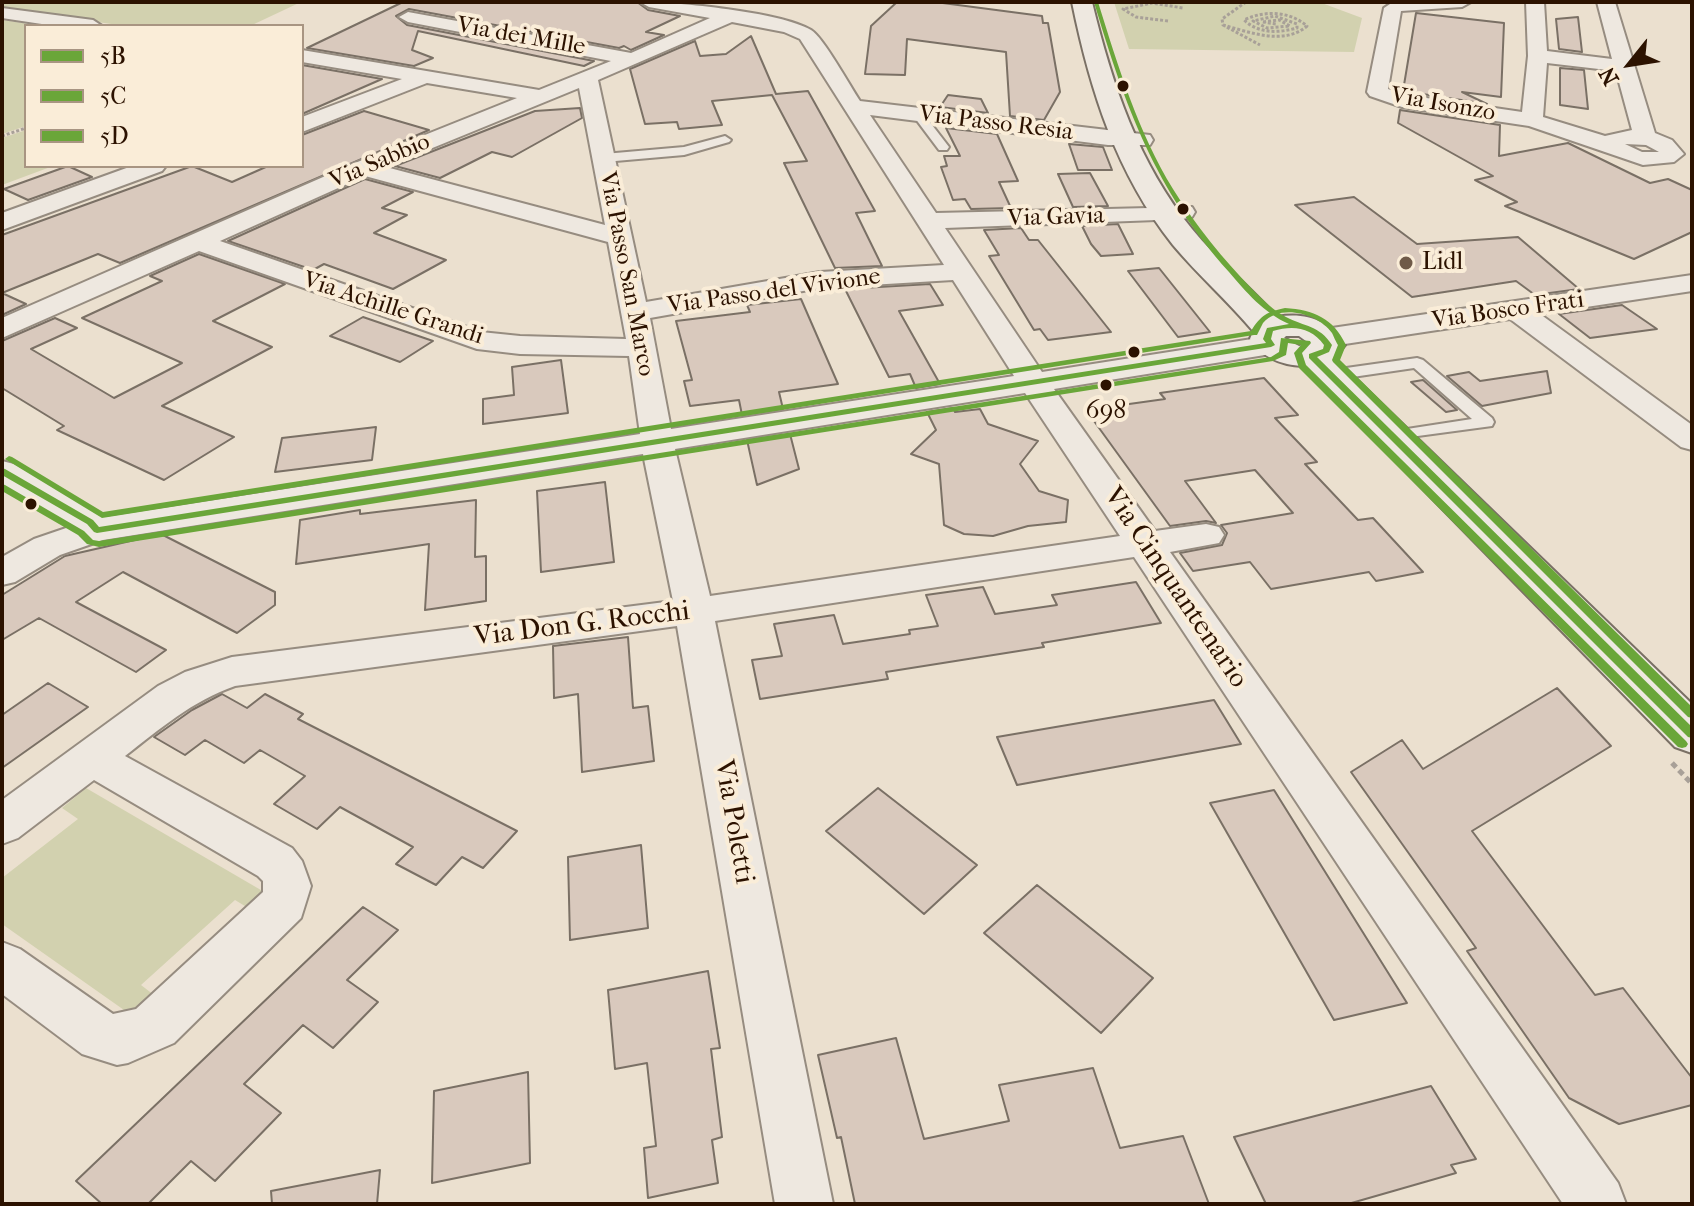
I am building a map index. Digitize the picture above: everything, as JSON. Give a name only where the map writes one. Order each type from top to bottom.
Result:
[{"type":"street","name":"Via Cinquantenario","points":[[649,2],[803,31],[1144,545],[1597,1204]]},
{"type":"street","name":"Via Sabbio","points":[[2,329],[363,168],[633,59],[760,2]]},
{"type":"street","points":[[1082,2],[1102,88],[1205,263],[1301,345],[1692,734]]},
{"type":"street","points":[[1096,2],[1132,139]]},
{"type":"street","name":"Via Isonzo","points":[[1462,2],[1407,3],[1393,8],[1377,92],[1402,101],[1532,120],[1613,146],[1626,154],[1646,148],[1681,174]]},
{"type":"street","points":[[1532,120],[1538,56],[1535,2]]},
{"type":"street","points":[[1606,2],[1646,148]]},
{"type":"street","points":[[2,13],[79,24]]},
{"type":"street","name":"Via dei Mille","points":[[408,17],[633,59]]},
{"type":"street","points":[[420,43],[461,26]]},
{"type":"street","points":[[365,65],[392,54]]},
{"type":"street","points":[[304,56],[595,106]]},
{"type":"street","points":[[1538,56],[1625,66]]},
{"type":"street","points":[[304,124],[427,76]]},
{"type":"street","name":"Via Passo San Marco","points":[[587,77],[642,348],[657,442]]},
{"type":"street","name":"Via Passo Resia","points":[[851,106],[1132,139]]},
{"type":"street","points":[[2,222],[149,168]]},
{"type":"street","points":[[363,168],[619,237]]},
{"type":"street","name":"Via Gavia","points":[[929,221],[1173,213]]},
{"type":"street","name":"Via Achille Grandi","points":[[198,242],[470,338],[520,345],[642,348]]},
{"type":"street","name":"Via Passo del Vivione","points":[[635,312],[820,280],[961,272]]},
{"type":"street","name":"Via Bosco Frati","points":[[2,573],[47,547],[97,530],[1035,382],[1301,345],[1692,283]]},
{"type":"street","points":[[1516,310],[1692,440]]},
{"type":"street","name":"Via Poletti","points":[[657,442],[694,611],[804,1204]]},
{"type":"street","points":[[2,471],[90,522],[97,530]]},
{"type":"street","name":"Via Don G. Rocchi","points":[[2,825],[182,692],[221,675],[694,611],[1206,535]]},
{"type":"street","points":[[2,965],[101,1036],[117,1040],[128,1038],[163,1019],[284,903],[289,885],[286,875],[275,862],[92,758]]},
{"type":"lane","points":[[918,114],[943,147]]},
{"type":"lane","points":[[604,158],[684,151],[725,140]]},
{"type":"lane","points":[[1301,345],[1417,363],[1486,422],[1394,436]]},
{"type":"path","points":[[1168,21],[1136,17],[1123,9],[1129,4],[1149,2],[1183,8]]},
{"type":"path","points":[[1223,25],[1222,19],[1246,2]]},
{"type":"path","points":[[1230,14],[1276,24]]},
{"type":"path","points":[[1223,25],[1288,35],[1306,30],[1307,26],[1293,17],[1280,14],[1259,14],[1247,18]]},
{"type":"path","points":[[1247,18],[1245,23],[1252,27],[1277,32],[1297,28],[1291,20],[1280,17],[1255,19]]},
{"type":"path","points":[[1255,19],[1254,24],[1258,26]]},
{"type":"path","points":[[1244,30],[1258,26],[1276,29],[1290,26],[1279,20],[1258,26]]},
{"type":"path","points":[[1223,25],[1260,45]]},
{"type":"path","points":[[2,136],[24,129]]},
{"type":"green space","points":[[2,2],[301,2],[254,24],[111,24],[2,8]]},
{"type":"green space","points":[[1114,2],[1319,2],[1362,18],[1354,52],[1129,49]]},
{"type":"green space","points":[[2,20],[30,24],[24,24],[24,127],[2,134]]},
{"type":"green space","points":[[24,131],[24,168],[48,168],[2,185],[2,138]]},
{"type":"green space","points":[[86,788],[266,893],[258,914],[235,900],[141,985],[163,1002],[141,1022],[2,924],[2,878],[78,819],[62,808]]},
{"type":"building","points":[[403,2],[637,2],[648,10],[680,16],[646,32],[664,35],[631,50],[624,46],[619,48],[409,9],[396,16],[407,25],[594,61],[584,66],[418,31],[412,50],[433,58],[414,66],[307,48]]},
{"type":"building","points":[[897,2],[935,2],[1042,16],[1043,23],[1048,23],[1060,92],[1044,120],[1010,116],[1006,52],[907,39],[905,75],[865,74],[871,26]]},
{"type":"building","points":[[1416,13],[1504,23],[1501,97],[1462,92],[1487,104],[1403,91]]},
{"type":"building","points":[[1578,17],[1582,52],[1559,49],[1556,19]]},
{"type":"building","points":[[751,36],[776,94],[808,91],[875,211],[856,213],[882,266],[835,268],[784,163],[807,161],[772,95],[712,101],[722,125],[679,129],[677,122],[645,124],[630,69],[695,41],[700,56],[726,54]]},
{"type":"building","points":[[304,65],[382,79],[304,113]]},
{"type":"building","points":[[1560,68],[1584,70],[1588,109],[1560,105]]},
{"type":"building","points":[[948,95],[981,99],[988,113],[940,107]]},
{"type":"building","points":[[580,108],[582,118],[512,157],[492,152],[440,178],[395,166],[535,111]]},
{"type":"building","points":[[1400,110],[1500,125],[1499,156],[1568,143],[1650,183],[1668,179],[1692,190],[1692,232],[1634,259],[1505,206],[1517,202],[1475,180],[1493,176],[1398,123]]},
{"type":"building","points":[[364,111],[429,130],[120,263],[98,254],[2,293],[2,235],[186,168],[197,168],[232,182],[264,168],[304,168],[304,134]]},
{"type":"building","points":[[946,128],[997,134],[1018,181],[999,182],[1011,208],[971,209],[965,199],[953,200],[941,167],[947,166],[944,156],[960,156]]},
{"type":"building","points":[[1069,144],[1103,147],[1112,170],[1078,170]]},
{"type":"building","points":[[62,168],[72,168],[92,177],[28,200],[4,189]]},
{"type":"building","points":[[1090,173],[1108,206],[1073,207],[1058,174]]},
{"type":"building","points":[[365,179],[413,192],[382,208],[407,215],[374,233],[446,260],[393,289],[324,264],[313,270],[228,241]]},
{"type":"building","points":[[1354,197],[1417,244],[1518,237],[1579,289],[1535,295],[1516,281],[1412,297],[1295,205]]},
{"type":"building","points":[[1118,224],[1133,254],[1101,256],[1082,226]]},
{"type":"building","points":[[1021,228],[1029,240],[1038,240],[1111,332],[1048,340],[1040,329],[1034,330],[989,256],[999,255],[984,230]]},
{"type":"building","points":[[199,254],[285,284],[213,321],[272,347],[162,406],[234,437],[164,480],[57,430],[64,426],[2,388],[2,341],[55,318],[77,328],[31,349],[114,398],[182,363],[82,318],[162,281],[150,276]]},
{"type":"building","points":[[1159,268],[1210,332],[1178,337],[1128,271]]},
{"type":"building","points":[[930,284],[943,305],[899,311],[940,384],[916,388],[910,374],[889,377],[845,289]]},
{"type":"building","points":[[2,293],[26,304],[2,315]]},
{"type":"building","points":[[801,299],[838,384],[779,392],[783,409],[742,415],[739,400],[690,406],[684,381],[692,380],[676,321],[750,312],[747,305]]},
{"type":"building","points":[[1622,305],[1657,329],[1590,338],[1559,314]]},
{"type":"building","points":[[363,317],[433,341],[400,362],[330,336]]},
{"type":"building","points":[[561,360],[568,413],[483,424],[483,399],[514,395],[512,367]]},
{"type":"building","points":[[1547,371],[1551,393],[1482,406],[1447,376],[1469,372],[1480,381]]},
{"type":"building","points":[[1264,378],[1298,415],[1275,418],[1317,462],[1305,464],[1358,520],[1373,518],[1423,572],[1376,581],[1369,572],[1271,589],[1250,562],[1193,571],[1180,553],[1222,545],[1227,533],[1221,525],[1293,513],[1255,470],[1185,481],[1216,523],[1206,521],[1170,526],[1086,410],[1165,399],[1160,393]]},
{"type":"building","points":[[1423,380],[1457,410],[1446,412],[1411,382]]},
{"type":"building","points":[[953,408],[955,412],[980,409],[988,424],[1038,441],[1020,464],[1039,491],[1068,500],[1066,522],[1028,526],[993,536],[964,534],[944,525],[939,464],[911,454],[936,430],[927,412]]},
{"type":"building","points":[[376,427],[372,460],[275,472],[282,438]]},
{"type":"building","points":[[790,434],[799,469],[757,485],[747,440]]},
{"type":"building","points":[[605,482],[614,562],[541,572],[537,491]]},
{"type":"building","points":[[476,500],[475,557],[486,556],[486,601],[425,610],[429,544],[296,564],[300,520],[360,510],[360,514]]},
{"type":"building","points":[[161,534],[275,592],[275,605],[237,633],[123,572],[76,602],[166,650],[136,672],[39,618],[2,640],[2,595],[65,556]]},
{"type":"building","points":[[1136,582],[1161,623],[1042,643],[1044,647],[886,672],[888,679],[760,699],[752,660],[782,656],[774,624],[834,615],[843,644],[910,634],[909,630],[938,626],[926,595],[983,587],[995,614],[1057,605],[1052,595]]},
{"type":"building","points":[[628,637],[633,708],[648,706],[654,761],[582,772],[578,694],[554,698],[553,646]]},
{"type":"building","points":[[48,683],[88,707],[2,768],[2,715]]},
{"type":"building","points":[[1557,688],[1611,746],[1472,831],[1595,995],[1623,988],[1692,1078],[1692,1105],[1619,1124],[1569,1098],[1467,951],[1476,948],[1351,772],[1402,740],[1423,769]]},
{"type":"building","points":[[222,694],[247,708],[265,694],[303,714],[298,719],[517,831],[483,868],[462,857],[436,885],[396,864],[413,847],[340,807],[317,829],[274,804],[305,776],[260,750],[244,763],[205,740],[185,755],[154,737],[192,710]]},
{"type":"building","points":[[1214,700],[1241,744],[1017,785],[997,737]]},
{"type":"building","points":[[878,788],[977,865],[924,914],[826,831]]},
{"type":"building","points":[[1274,790],[1407,1003],[1334,1020],[1210,803]]},
{"type":"building","points":[[641,845],[648,928],[570,940],[568,857]]},
{"type":"building","points":[[1037,885],[1153,978],[1101,1033],[984,933]]},
{"type":"building","points":[[363,907],[398,930],[347,980],[378,1002],[333,1048],[303,1025],[244,1084],[281,1113],[215,1181],[191,1161],[148,1204],[102,1204],[76,1181]]},
{"type":"building","points":[[708,971],[720,1048],[711,1049],[722,1137],[712,1140],[718,1183],[648,1198],[644,1148],[656,1146],[647,1063],[615,1069],[608,990]]},
{"type":"building","points":[[896,1038],[924,1139],[1009,1121],[999,1085],[1093,1068],[1120,1148],[1183,1136],[1209,1204],[855,1204],[841,1137],[837,1138],[818,1055]]},
{"type":"building","points":[[528,1072],[530,1163],[432,1183],[434,1091]]},
{"type":"building","points":[[1431,1086],[1476,1159],[1451,1165],[1456,1173],[1348,1204],[1266,1204],[1234,1137]]},
{"type":"building","points":[[380,1170],[377,1204],[272,1204],[271,1191]]},
{"type":"transit line","name":"5B","points":[[1096,2],[1135,119],[1169,188],[1215,253],[1253,295],[1282,318],[1314,330],[1324,339],[1328,345],[1326,350],[1316,355]]},
{"type":"transit line","name":"5D","points":[[9,459],[102,515],[1254,333],[1261,321],[1272,314],[1285,310],[1300,311],[1326,323],[1336,333],[1342,345],[1336,360],[1692,714]]},
{"type":"transit line","name":"5B","points":[[2,471],[90,522],[97,530],[1271,345],[1267,339],[1270,330],[1286,326],[1310,329],[1323,338],[1328,345],[1326,350],[1312,356]]},
{"type":"transit line","name":"5C","points":[[2,487],[81,533],[90,542],[99,544],[1273,359],[1283,353],[1284,340],[1307,343],[1298,353],[1302,366],[1682,744]]},
{"type":"transit line","name":"5B","points":[[1312,356],[1692,734]]},
{"type":"place","name":"Lidl","points":[[1406,263]]},
{"type":"place","name":"698","points":[[1106,385]]}]
